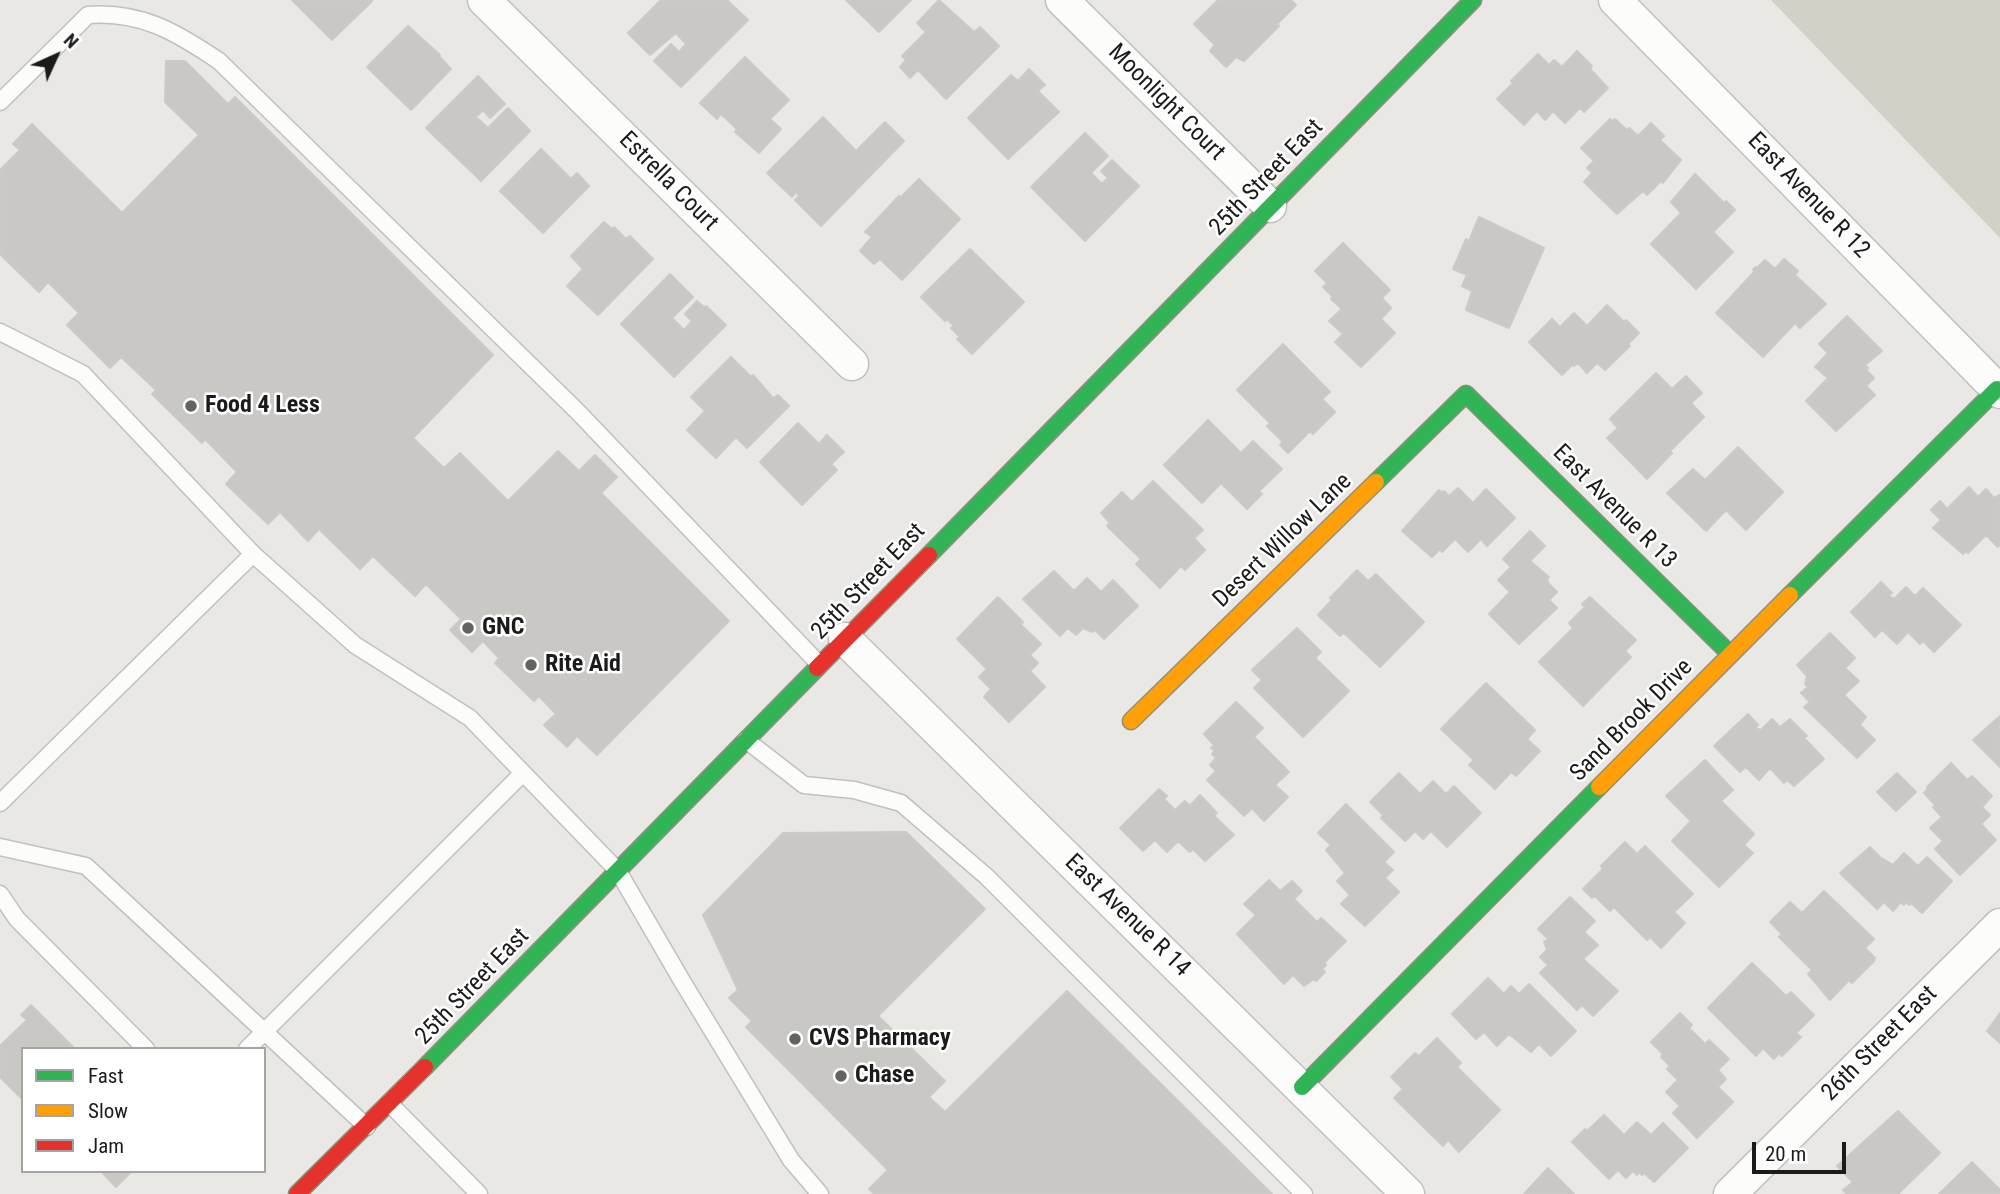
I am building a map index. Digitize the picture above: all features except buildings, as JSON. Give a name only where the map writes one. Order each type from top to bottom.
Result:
[{"type":"street","name":"Estrella Court","points":[[484,0],[852,364]]},
{"type":"street","name":"Moonlight Court","points":[[1062,0],[1270,206]]},
{"type":"street","name":"25th Street East","points":[[297,1194],[390,1104],[1473,0]]},
{"type":"street","name":"East Avenue R 12","points":[[1615,0],[1998,391]]},
{"type":"street","name":"Sand Brook Drive","points":[[1302,1087],[1730,654],[1998,391]]},
{"type":"street","name":"East Avenue R 13","points":[[1466,394],[1730,654]]},
{"type":"street","name":"Desert Willow Lane","points":[[1131,721],[1466,394]]},
{"type":"street","name":"East Avenue R 14","points":[[845,639],[1408,1194]]},
{"type":"street","name":"26th Street East","points":[[1737,1192],[2000,925]]},
{"type":"lane","points":[[0,102],[88,15],[111,13],[149,21],[185,38],[219,61],[578,411],[820,665]]},
{"type":"lane","points":[[0,332],[83,374],[253,554],[355,645],[470,718],[618,871],[791,1160],[820,1194]]},
{"type":"lane","points":[[0,803],[253,554]]},
{"type":"lane","points":[[746,740],[804,785],[854,790],[901,803],[987,877],[1304,1194]]},
{"type":"lane","points":[[249,1047],[523,773]]},
{"type":"lane","points":[[0,847],[86,866],[367,1127]]},
{"type":"lane","points":[[0,894],[17,919],[144,1047]]},
{"type":"lane","points":[[390,1104],[479,1194]]},
{"type":"shaded area","points":[[1771,0],[2000,0],[2000,238]]},
{"type":"traffic: fast","points":[[929,555],[1473,0]]},
{"type":"traffic: fast","points":[[1790,595],[1997,389]]},
{"type":"traffic: fast","points":[[1376,482],[1466,394],[1730,654]]},
{"type":"traffic: fast","points":[[425,1067],[817,668]]},
{"type":"traffic: fast","points":[[1302,1087],[1599,787]]},
{"type":"traffic: slow","points":[[1131,721],[1376,482]]},
{"type":"traffic: slow","points":[[1599,787],[1790,595]]},
{"type":"traffic: jam","points":[[817,668],[929,555]]},
{"type":"traffic: jam","points":[[297,1194],[425,1067]]},
{"type":"place","name":"Food 4 Less","points":[[191,406]]},
{"type":"place","name":"GNC","points":[[468,628]]},
{"type":"place","name":"Rite Aid","points":[[531,665]]},
{"type":"place","name":"CVS Pharmacy","points":[[795,1039]]},
{"type":"place","name":"Chase","points":[[841,1076]]}]
